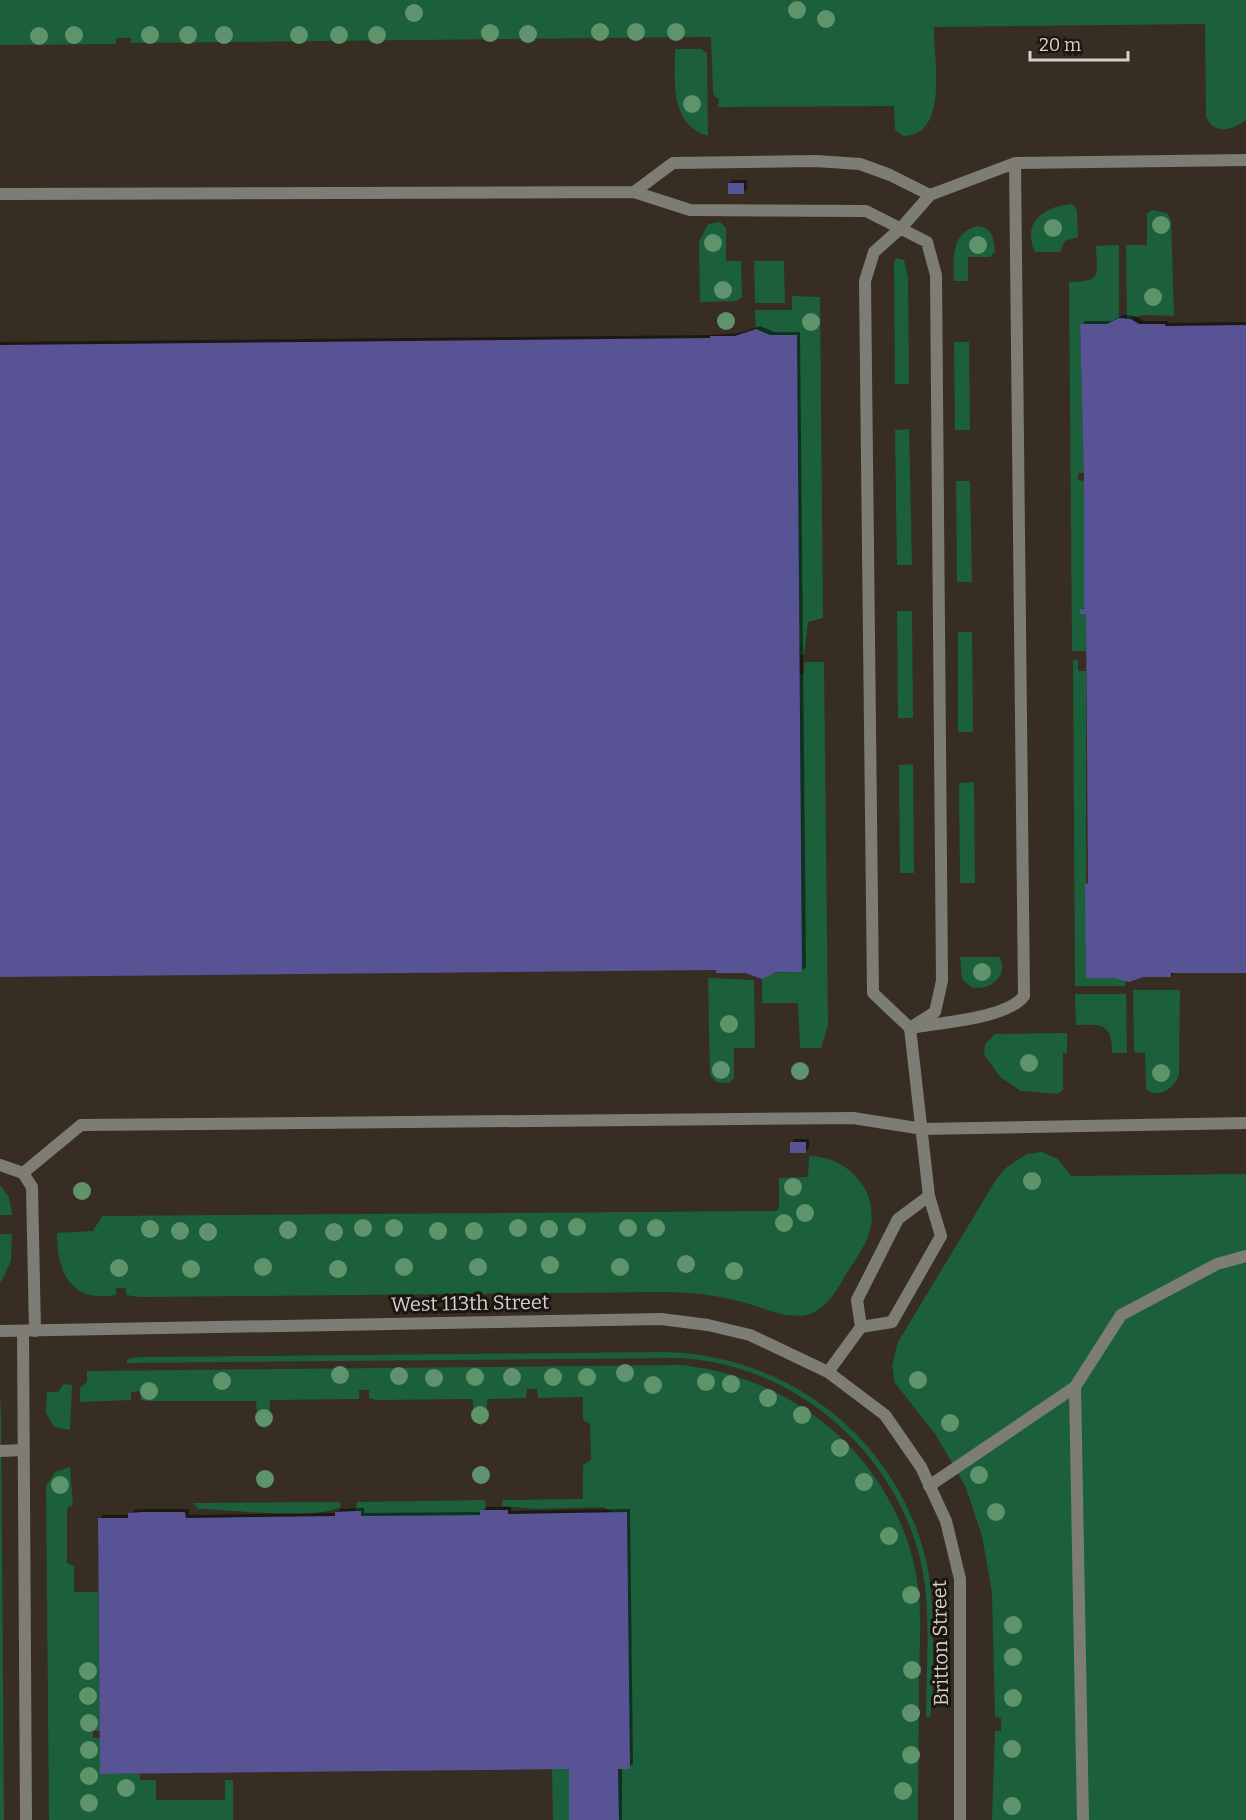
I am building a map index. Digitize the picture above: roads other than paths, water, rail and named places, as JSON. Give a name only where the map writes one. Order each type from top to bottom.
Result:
[{"type":"street","points":[[861,1326],[892,1322],[941,1236],[928,1196],[923,1129],[910,1028],[873,993],[865,281],[874,252],[902,227],[930,195],[1015,163],[1246,160]]},
{"type":"street","points":[[634,192],[674,163],[816,161],[860,164],[890,175],[930,195]]},
{"type":"street","points":[[910,1028],[1003,1010],[1017,1005],[1024,996],[1015,163]]},
{"type":"street","points":[[0,194],[634,192],[690,210],[866,211],[902,227],[927,242],[936,275],[942,981],[934,1012],[910,1028]]},
{"type":"street","points":[[23,1173],[81,1125],[853,1118],[923,1129],[1246,1124]]},
{"type":"street","points":[[0,1165],[23,1173],[32,1188],[34,1210],[24,1450],[26,1820]]},
{"type":"street","points":[[828,1372],[861,1326],[856,1300],[898,1219],[928,1196]]},
{"type":"street","points":[[929,1486],[1075,1387],[1121,1315],[1217,1264],[1246,1256]]},
{"type":"street","name":"West 113th Street","points":[[0,1331],[661,1319],[708,1325],[750,1335],[828,1372],[885,1415],[903,1441]]},
{"type":"street","points":[[1075,1387],[1083,1820]]},
{"type":"street","name":"Britton Street","points":[[903,1441],[921,1467],[946,1521],[960,1579],[960,1820]]},
{"type":"street","points":[[0,1450],[24,1450]]}]
